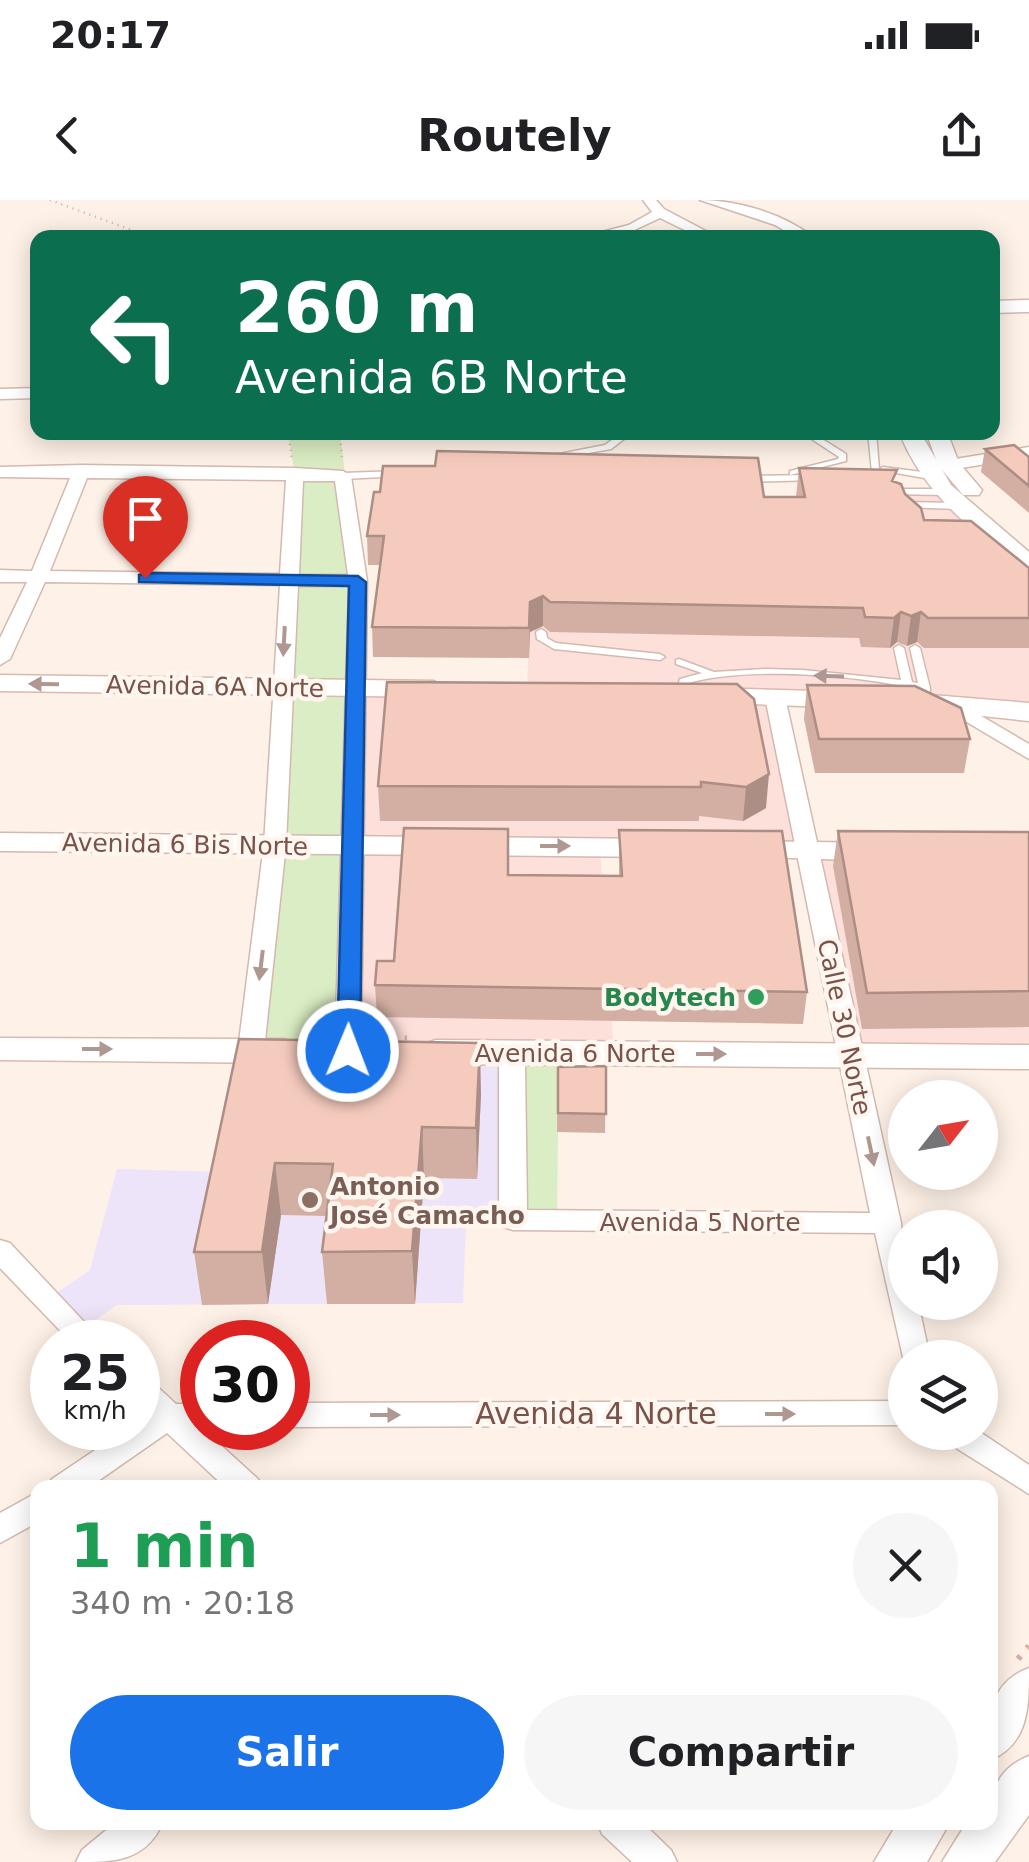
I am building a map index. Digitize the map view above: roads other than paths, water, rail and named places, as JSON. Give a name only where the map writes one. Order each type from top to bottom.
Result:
[{"type":"main road","name":"Avenida 6A Norte","points":[[0,683],[403,689],[454,694]]},
{"type":"main road","points":[[664,698],[934,698],[1029,712]]},
{"type":"main road","name":"Avenida 6 Norte","points":[[0,1049],[394,1051],[514,1057],[1029,1057]]},
{"type":"street","points":[[706,200],[780,222],[794,230]]},
{"type":"street","points":[[624,230],[654,206],[697,230]]},
{"type":"street","points":[[1000,307],[1029,306]]},
{"type":"street","points":[[0,394],[30,393]]},
{"type":"street","points":[[914,440],[941,480],[1029,563]]},
{"type":"street","points":[[937,440],[941,480]]},
{"type":"street","points":[[941,480],[1029,452]]},
{"type":"street","points":[[0,659],[82,470]]},
{"type":"street","points":[[0,472],[343,476],[358,582],[348,1051]]},
{"type":"street","points":[[251,1050],[275,844],[286,582],[295,474]]},
{"type":"street","points":[[941,480],[975,494],[1029,537]]},
{"type":"street","points":[[0,576],[358,582]]},
{"type":"street","name":"Calle 30 Norte","points":[[774,698],[912,1340]]},
{"type":"street","points":[[934,698],[1029,753]]},
{"type":"street","points":[[992,707],[1029,703]]},
{"type":"street","name":"Avenida 6 Bis Norte","points":[[0,842],[900,852]]},
{"type":"street","name":"Avenida 5 Norte","points":[[514,1057],[512,1220],[887,1223]]},
{"type":"street","points":[[0,1250],[68,1320]]},
{"type":"street","points":[[160,1408],[239,1480]]},
{"type":"street","name":"Avenida 4 Norte","points":[[310,1416],[888,1413]]},
{"type":"street","points":[[75,1480],[169,1416],[180,1416]]},
{"type":"street","points":[[983,1450],[1029,1480]]},
{"type":"street","points":[[0,1530],[30,1510]]},
{"type":"street","points":[[998,1729],[1029,1688]]},
{"type":"street","points":[[998,1819],[1029,1777]]},
{"type":"street","points":[[95,1862],[135,1830]]},
{"type":"street","points":[[624,1830],[658,1862]]},
{"type":"street","points":[[898,1862],[921,1830]]},
{"type":"street","points":[[966,1862],[990,1830]]},
{"type":"lane","points":[[541,458],[608,447],[622,440]]},
{"type":"lane","points":[[790,480],[793,472],[842,461],[843,456],[818,440]]},
{"type":"lane","points":[[873,440],[875,470]]},
{"type":"lane","points":[[892,470],[941,480]]},
{"type":"lane","points":[[856,474],[892,470],[941,480]]},
{"type":"lane","points":[[343,476],[408,473]]},
{"type":"lane","points":[[737,479],[838,476]]},
{"type":"lane","points":[[881,492],[941,480]]},
{"type":"lane","points":[[895,505],[941,480]]},
{"type":"lane","points":[[542,632],[542,638],[554,646],[660,657]]},
{"type":"lane","points":[[899,648],[907,682]]},
{"type":"lane","points":[[916,648],[934,698]]},
{"type":"lane","points":[[678,662],[711,672],[865,676],[907,682],[934,698]]},
{"type":"lane","points":[[664,698],[684,681],[711,672]]},
{"type":"place","name":"Bodytech","points":[[756,997]]},
{"type":"place","name":"Antonio José Camacho","points":[[310,1200]]}]
